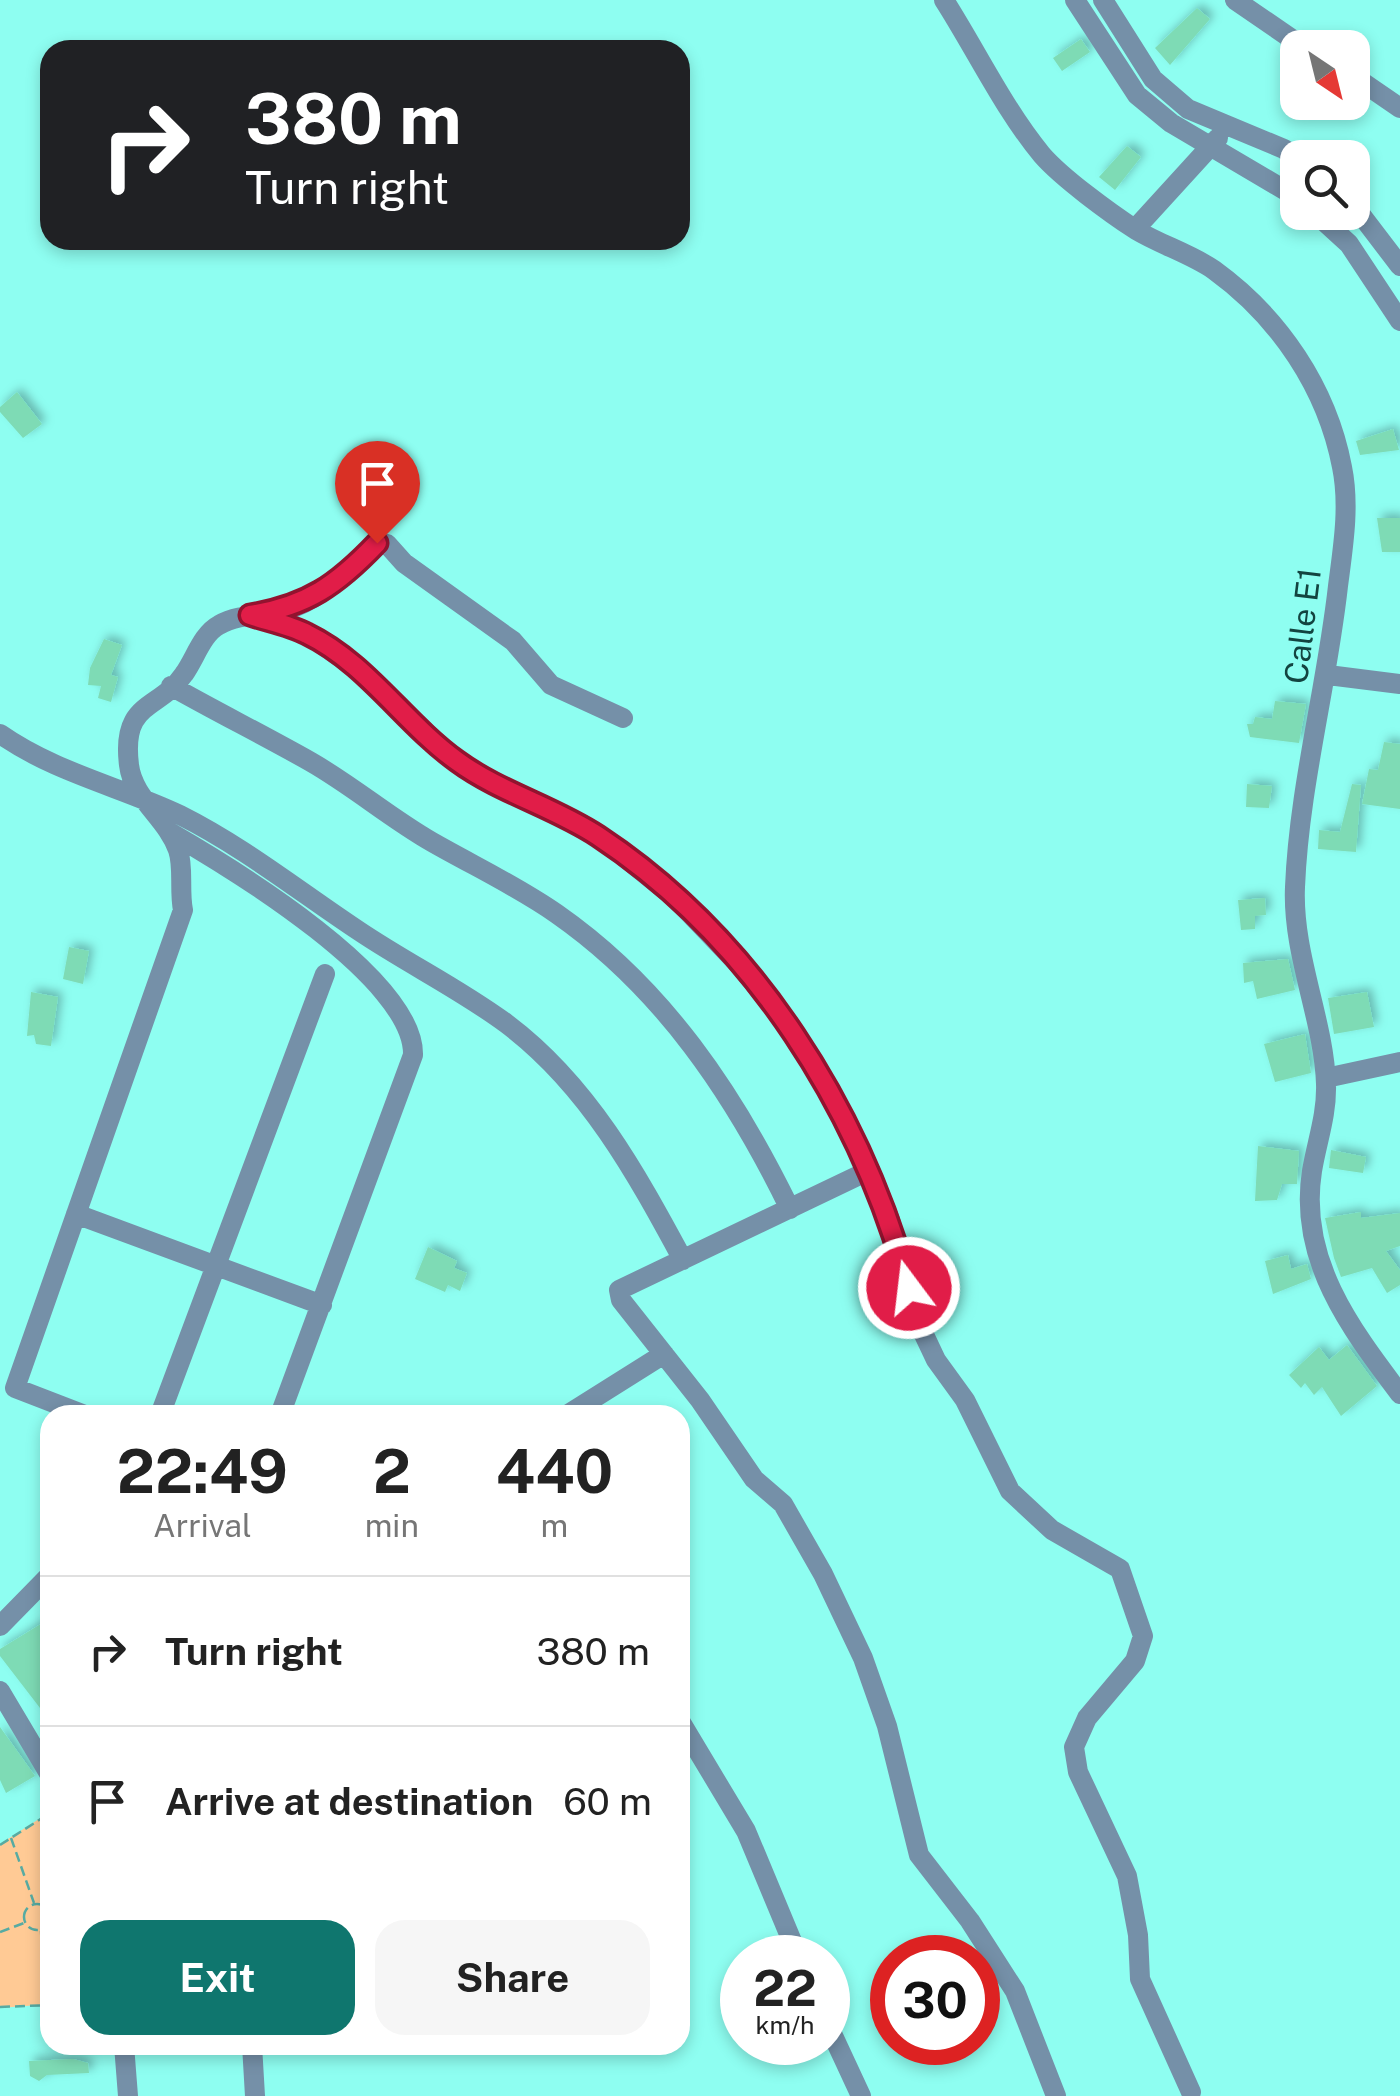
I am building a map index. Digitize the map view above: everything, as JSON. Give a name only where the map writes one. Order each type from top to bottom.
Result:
[{"type":"street","name":"Calle E1","points":[[944,0],[1044,157],[1135,229],[1213,269],[1259,308],[1297,354],[1322,405],[1342,468],[1346,522],[1328,675],[1295,890],[1307,994],[1326,1078],[1327,1109],[1311,1174],[1311,1221],[1319,1265],[1336,1304],[1400,1394]]},
{"type":"street","points":[[1075,0],[1136,95],[1171,123],[1280,187]]},
{"type":"street","points":[[1103,0],[1153,79],[1188,109],[1280,147]]},
{"type":"street","points":[[1236,0],[1280,31]]},
{"type":"street","points":[[1370,87],[1400,108]]},
{"type":"street","points":[[1135,229],[1212,147],[1226,125]]},
{"type":"street","points":[[1370,227],[1400,266],[1372,276]]},
{"type":"street","points":[[1334,230],[1349,244],[1400,322]]},
{"type":"street","points":[[59,1405],[16,1388],[182,910],[180,853],[171,834],[143,799],[128,768],[130,733],[140,709],[182,678],[213,627],[250,615],[292,608],[345,576],[377,543],[387,544],[404,563],[514,642],[551,685],[623,718]]},
{"type":"street","points":[[250,615],[308,634],[365,675],[458,763],[598,836],[676,899],[742,967],[803,1045],[870,1170],[890,1220],[918,1322],[936,1360],[965,1400],[1010,1491],[1052,1530],[1120,1569],[1143,1636],[1135,1661],[1088,1718],[1074,1747],[1078,1772],[1127,1876],[1138,1935],[1140,1979],[1191,2092]]},
{"type":"street","points":[[1328,675],[1400,684]]},
{"type":"street","points":[[171,686],[312,762],[430,841],[492,872],[559,915],[606,954],[671,1016],[725,1087],[790,1208]]},
{"type":"street","points":[[0,734],[25,752],[143,799],[235,846],[371,940],[510,1026],[574,1084],[614,1138],[683,1260]]},
{"type":"street","points":[[171,834],[233,869],[298,914],[390,997],[414,1034],[413,1055],[284,1405]]},
{"type":"street","points":[[164,1405],[325,974]]},
{"type":"street","points":[[1326,1078],[1400,1062]]},
{"type":"street","points":[[870,1170],[619,1290],[621,1300],[754,1479],[783,1504],[824,1574],[864,1658],[887,1726],[919,1855],[1015,1991],[1056,2096]]},
{"type":"street","points":[[76,1214],[322,1305]]},
{"type":"street","points":[[583,1405],[664,1354]]},
{"type":"street","points":[[0,1626],[40,1586]]},
{"type":"street","points":[[0,1690],[40,1758]]},
{"type":"street","points":[[690,1738],[746,1831],[790,1935]]},
{"type":"street","points":[[125,2055],[128,2096]]},
{"type":"street","points":[[253,2055],[255,2096]]},
{"type":"street","points":[[847,2065],[861,2096]]},
{"type":"path","points":[[0,1845],[40,1819]]},
{"type":"path","points":[[11,1838],[34,1905],[40,1908]]},
{"type":"path","points":[[26,1923],[25,1912],[34,1905]]},
{"type":"path","points":[[0,1932],[26,1923],[40,1930]]},
{"type":"path","points":[[0,2007],[40,2005]]},
{"type":"shaded area","points":[[40,1818],[40,2005],[0,2008],[0,1844]]},
{"type":"building","points":[[1197,8],[1210,19],[1170,65],[1155,48]]},
{"type":"building","points":[[1081,39],[1090,52],[1062,71],[1053,58]]},
{"type":"building","points":[[1127,146],[1141,157],[1115,190],[1099,177]]},
{"type":"building","points":[[17,392],[42,424],[23,438],[0,412],[0,407]]},
{"type":"building","points":[[1393,429],[1399,450],[1360,455],[1356,441]]},
{"type":"building","points":[[1377,518],[1400,518],[1400,552],[1382,552]]},
{"type":"building","points":[[104,639],[122,645],[111,675],[118,677],[111,702],[98,698],[101,686],[88,685],[90,668]]},
{"type":"building","points":[[1275,701],[1306,704],[1299,743],[1250,737],[1247,724],[1253,724],[1255,717],[1272,719]]},
{"type":"building","points":[[1384,742],[1400,744],[1400,809],[1362,804],[1369,769],[1378,770]]},
{"type":"building","points":[[1247,784],[1272,786],[1269,808],[1246,807]]},
{"type":"building","points":[[1352,784],[1361,785],[1356,852],[1318,849],[1319,830],[1340,832]]},
{"type":"building","points":[[1265,898],[1266,915],[1255,916],[1255,929],[1241,930],[1238,900]]},
{"type":"building","points":[[69,947],[89,951],[83,984],[63,979]]},
{"type":"building","points":[[1288,959],[1295,990],[1257,999],[1253,981],[1244,983],[1243,963]]},
{"type":"building","points":[[31,992],[58,997],[51,1046],[36,1044],[34,1035],[27,1036]]},
{"type":"building","points":[[1367,992],[1374,1027],[1334,1034],[1328,998]]},
{"type":"building","points":[[1305,1034],[1311,1073],[1275,1082],[1264,1044]]},
{"type":"building","points":[[1258,1146],[1299,1151],[1297,1184],[1282,1184],[1277,1200],[1255,1201]]},
{"type":"building","points":[[1331,1150],[1366,1157],[1363,1173],[1329,1168]]},
{"type":"building","points":[[1361,1212],[1361,1218],[1400,1213],[1400,1246],[1386,1251],[1400,1270],[1400,1285],[1387,1293],[1372,1268],[1341,1277],[1334,1258],[1325,1218]]},
{"type":"building","points":[[428,1247],[457,1261],[454,1268],[467,1273],[460,1291],[448,1285],[445,1292],[415,1279]]},
{"type":"building","points":[[1288,1255],[1291,1269],[1307,1264],[1311,1279],[1273,1294],[1265,1261]]},
{"type":"building","points":[[1347,1345],[1377,1386],[1341,1416],[1322,1387],[1314,1395],[1305,1383],[1301,1388],[1289,1375],[1319,1347],[1329,1360]]},
{"type":"building","points":[[40,1624],[40,1708],[0,1656],[0,1649]]},
{"type":"building","points":[[0,1727],[35,1776],[6,1793],[0,1780]]},
{"type":"building","points":[[73,2059],[88,2063],[89,2073],[47,2075],[39,2081],[30,2076],[29,2061]]},
{"type":"route","points":[[377,543],[345,576],[292,608],[250,615],[308,634],[365,675],[458,763],[598,836],[676,899],[742,967],[803,1045],[870,1170],[890,1220],[909,1288]]}]
